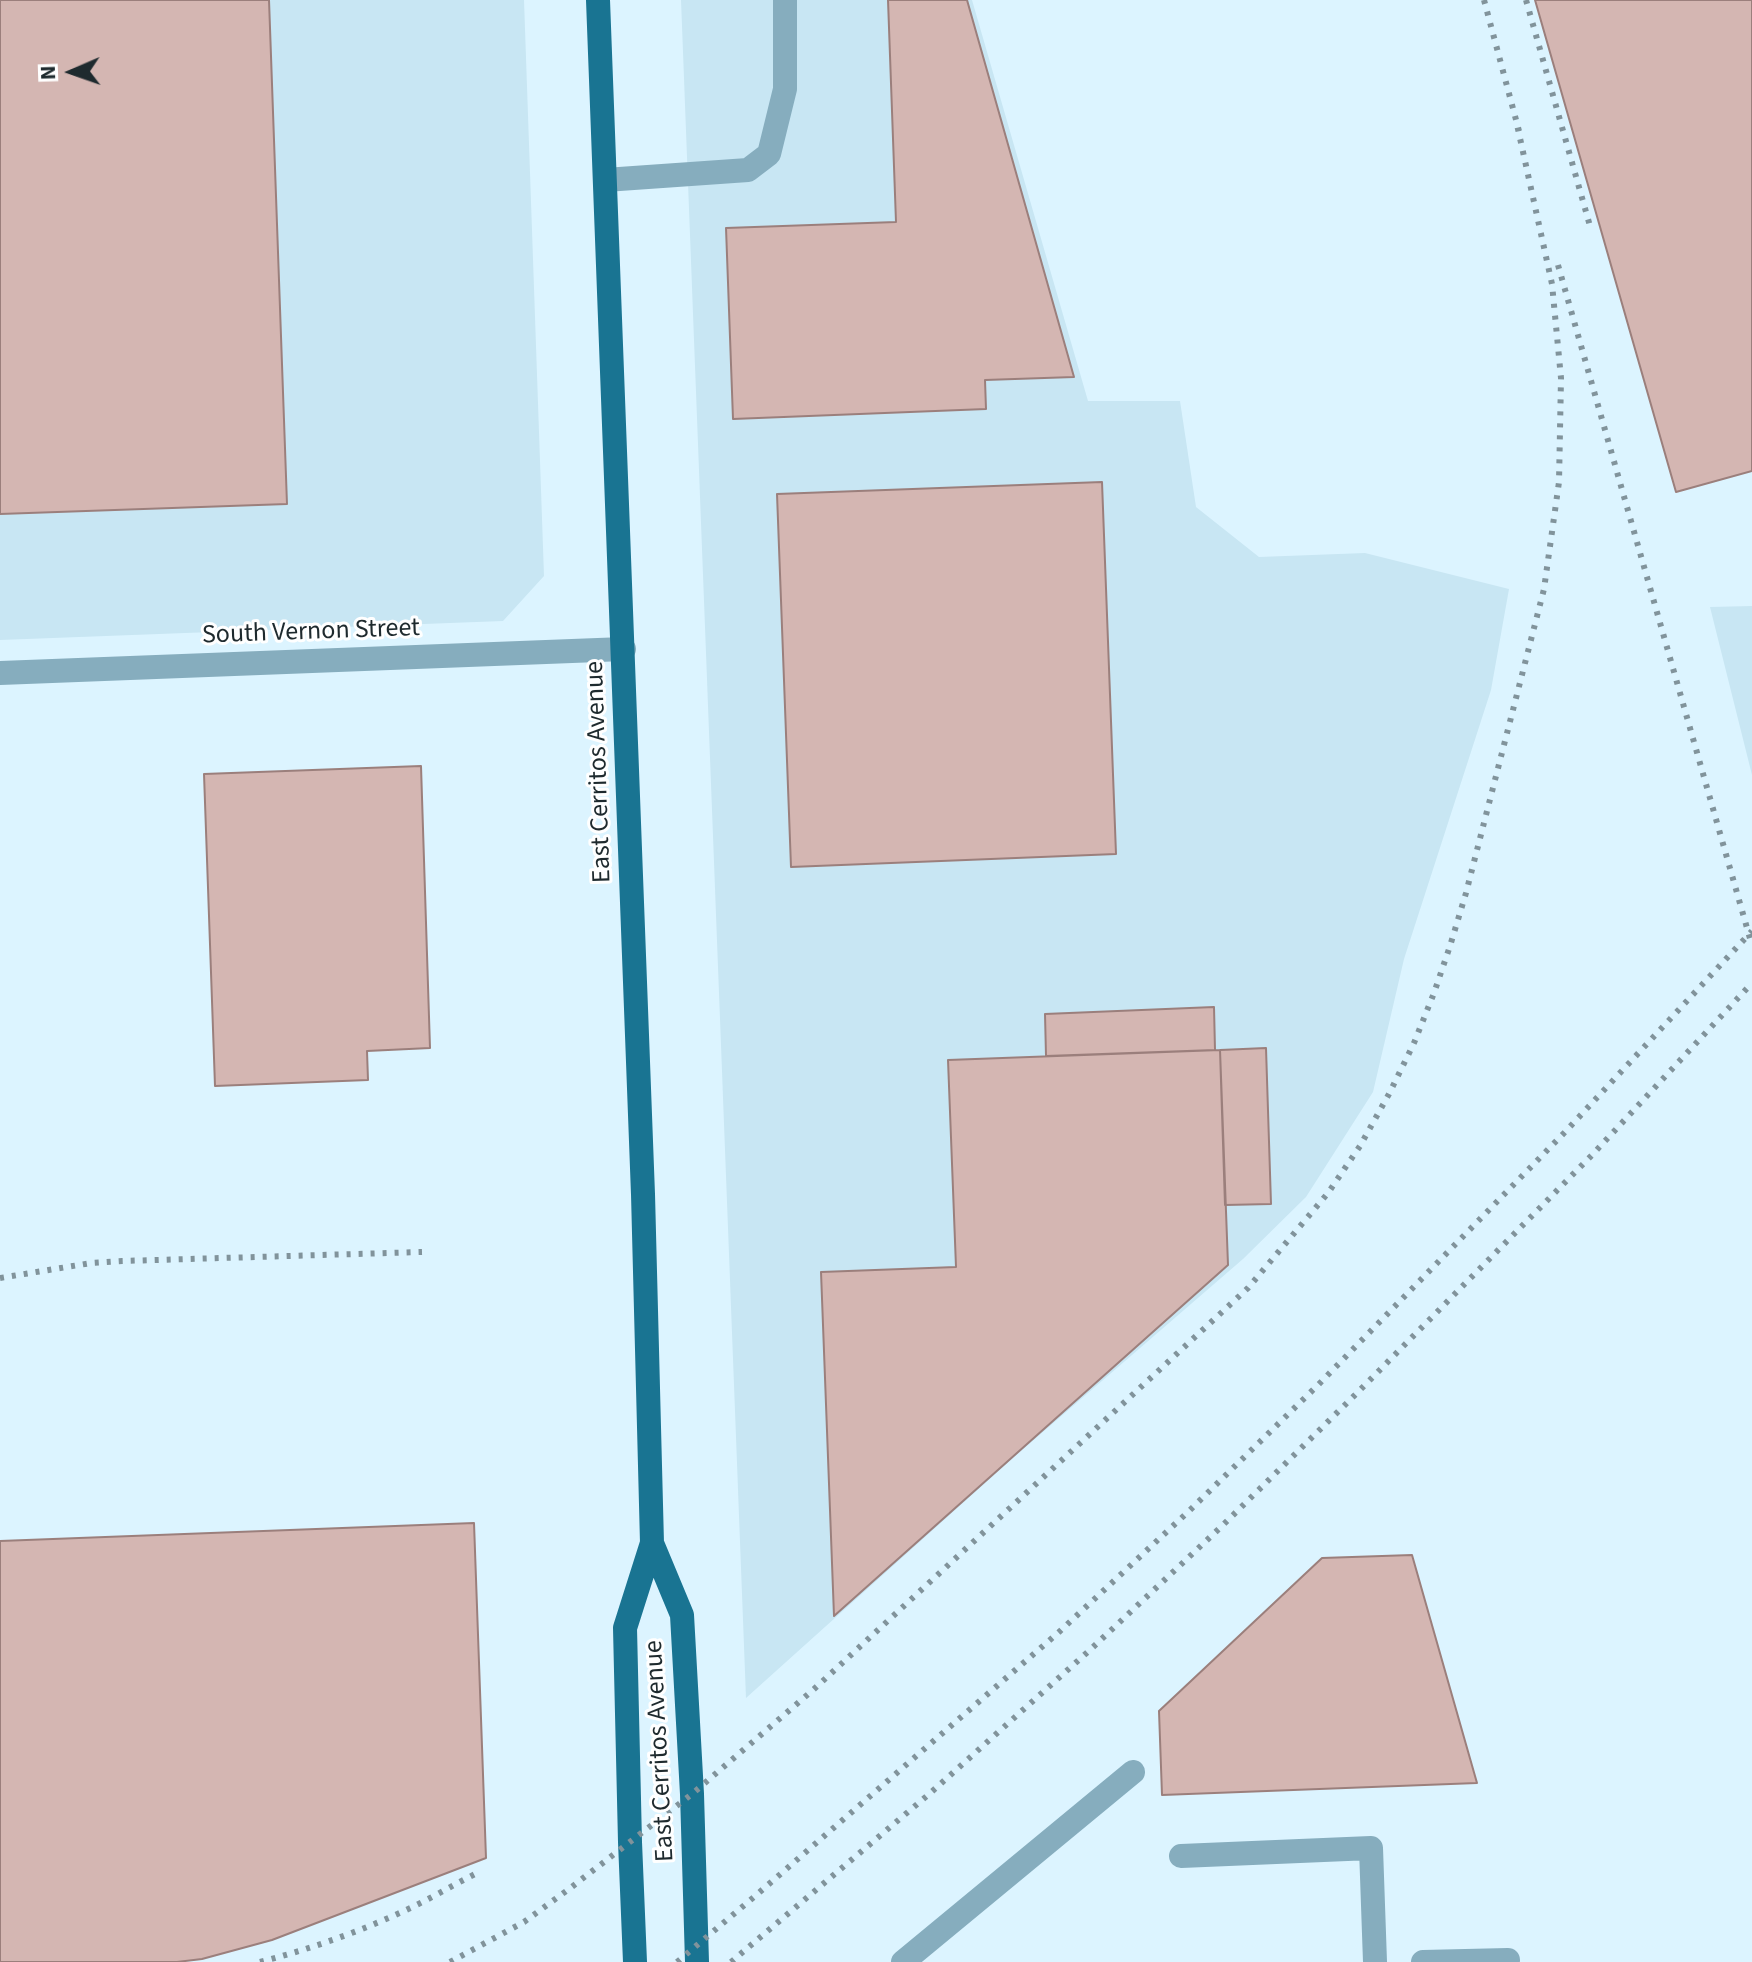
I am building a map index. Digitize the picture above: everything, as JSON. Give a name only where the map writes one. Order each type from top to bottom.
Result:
[{"type":"main road","name":"East Cerritos Avenue","points":[[598,0],[624,649],[652,1543],[625,1628],[635,1962]]},
{"type":"main road","name":"East Cerritos Avenue","points":[[652,1543],[682,1615],[697,1962]]},
{"type":"street","points":[[605,180],[748,170],[769,154],[785,89],[785,0]]},
{"type":"street","name":"South Vernon Street","points":[[0,673],[624,649]]},
{"type":"street","points":[[903,1962],[1133,1772]]},
{"type":"street","points":[[1181,1856],[1371,1848],[1375,1962]]},
{"type":"street","points":[[1423,1962],[1508,1960]]},
{"type":"shaded area","points":[[0,0],[524,0],[544,576],[503,621],[0,640]]},
{"type":"shaded area","points":[[681,0],[972,0],[1088,401],[1180,401],[1196,507],[1259,557],[1365,553],[1509,589],[1491,690],[1404,959],[1373,1092],[1306,1197],[1243,1259],[1014,1457],[746,1698]]},
{"type":"shaded area","points":[[1752,606],[1752,775],[1710,607]]},
{"type":"building","points":[[0,0],[269,0],[287,504],[0,514]]},
{"type":"building","points":[[888,0],[967,0],[1074,377],[985,380],[986,409],[733,419],[726,228],[896,222]]},
{"type":"building","points":[[1535,0],[1752,0],[1752,471],[1676,492]]},
{"type":"building","points":[[1102,482],[1116,854],[791,867],[777,494]]},
{"type":"building","points":[[421,766],[430,1048],[367,1051],[368,1080],[215,1086],[204,774]]},
{"type":"building","points":[[1214,1007],[1215,1050],[1046,1056],[1045,1014]]},
{"type":"building","points":[[1266,1048],[1271,1204],[1225,1205],[1220,1050]]},
{"type":"building","points":[[1220,1050],[1228,1265],[834,1616],[821,1272],[956,1267],[948,1060]]},
{"type":"building","points":[[474,1523],[486,1858],[272,1940],[202,1959],[177,1962],[0,1962],[0,1541]]},
{"type":"building","points":[[1412,1555],[1477,1783],[1162,1795],[1159,1711],[1322,1558]]},
{"type":"railway","points":[[1484,0],[1519,131]]},
{"type":"railway","points":[[1526,0],[1590,226]]},
{"type":"railway","points":[[450,1962],[524,1922],[569,1889],[692,1794],[813,1690],[1248,1288],[1328,1193],[1360,1146],[1414,1043],[1450,946],[1544,589],[1559,482],[1561,378],[1552,284],[1516,120]]},
{"type":"railway","points":[[1558,265],[1751,942]]},
{"type":"railway","points":[[677,1962],[1059,1632],[1189,1511],[1318,1385],[1565,1132],[1752,931]]},
{"type":"railway","points":[[731,1962],[928,1795],[1223,1525],[1592,1155],[1752,983]]},
{"type":"railway","points":[[0,1278],[122,1261],[422,1252]]},
{"type":"railway","points":[[260,1962],[370,1926],[477,1873]]}]
